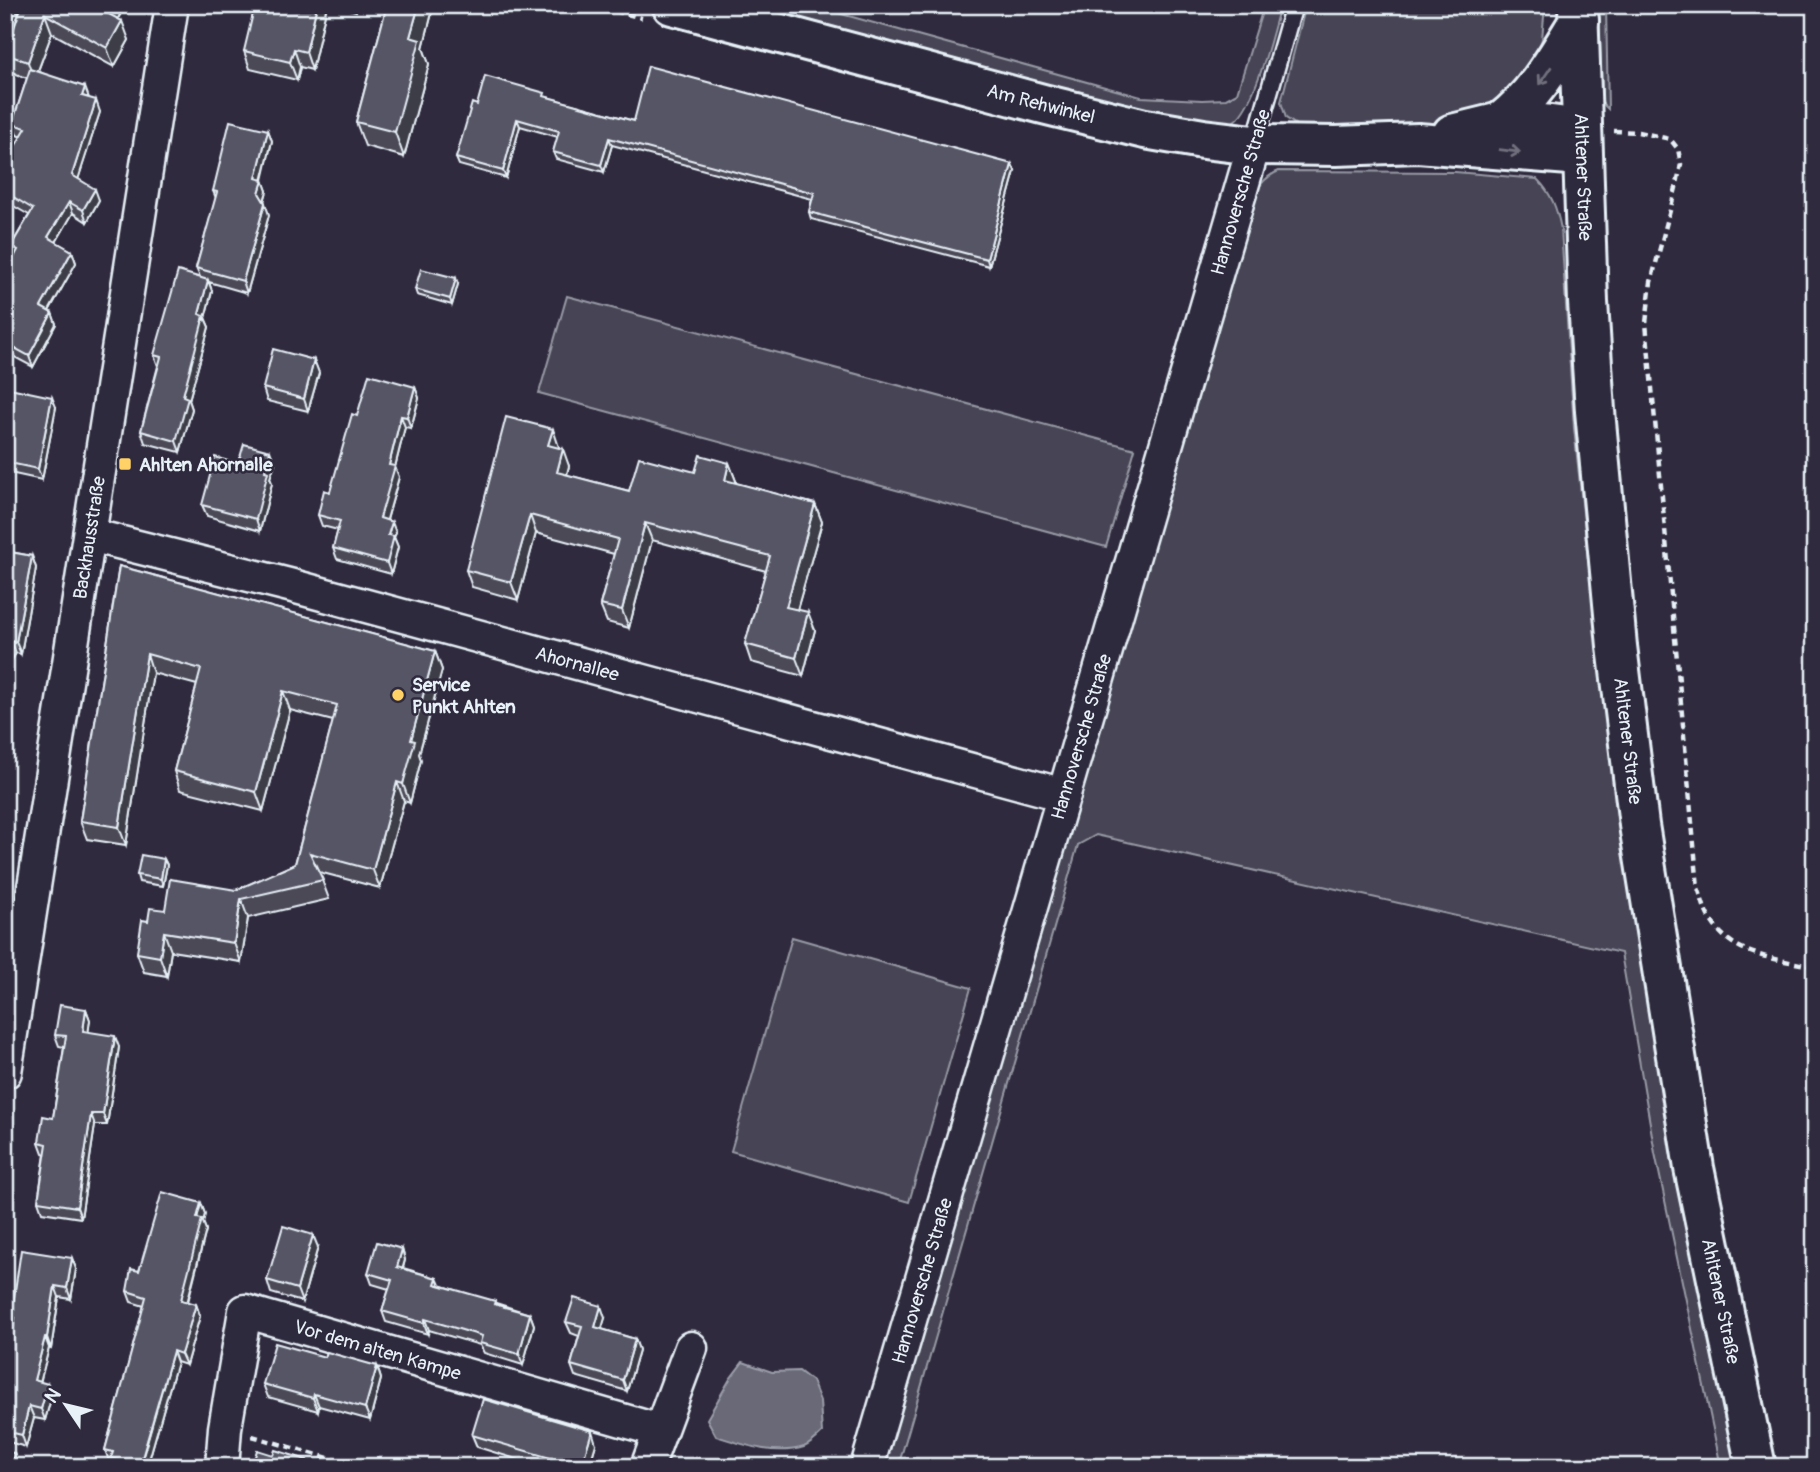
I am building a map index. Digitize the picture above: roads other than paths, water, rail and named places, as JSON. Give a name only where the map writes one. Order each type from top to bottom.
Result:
[{"type":"main road","name":"Am Rehwinkel","points":[[672,5],[1145,130],[1203,139],[1254,145],[1336,146],[1418,142],[1598,140]]},
{"type":"main road","points":[[1502,122],[1534,92],[1578,13]]},
{"type":"main road","name":"Ahltener Straße","points":[[1578,13],[1598,140],[1589,316],[1603,522],[1639,825],[1694,1168],[1756,1467]]},
{"type":"main road","name":"Am Rehwinkel","points":[[1418,142],[1502,122]]},
{"type":"main road","points":[[1502,122],[1529,122],[1598,140]]},
{"type":"street","name":"Backhausstraße","points":[[5,1072],[172,5]]},
{"type":"street","name":"Hannoversche Straße","points":[[867,1467],[1254,145]]},
{"type":"street","name":"Ahornallee","points":[[90,535],[289,585],[1063,795]]},
{"type":"street","name":"Vor dem alten Kampe","points":[[222,1467],[225,1428],[246,1311],[660,1432]]},
{"type":"street","points":[[647,1467],[691,1348]]},
{"type":"lane","name":"Hannoversche Straße","points":[[1254,145],[1294,5]]},
{"type":"water","points":[[743,1362],[772,1372],[799,1371],[812,1381],[820,1401],[822,1433],[804,1447],[782,1450],[760,1448],[716,1436],[707,1419]]},
{"type":"place","name":"Ahlten Ahornalle","points":[[125,464]]},
{"type":"place","name":"Service Punkt Ahlten","points":[[398,695]]}]
